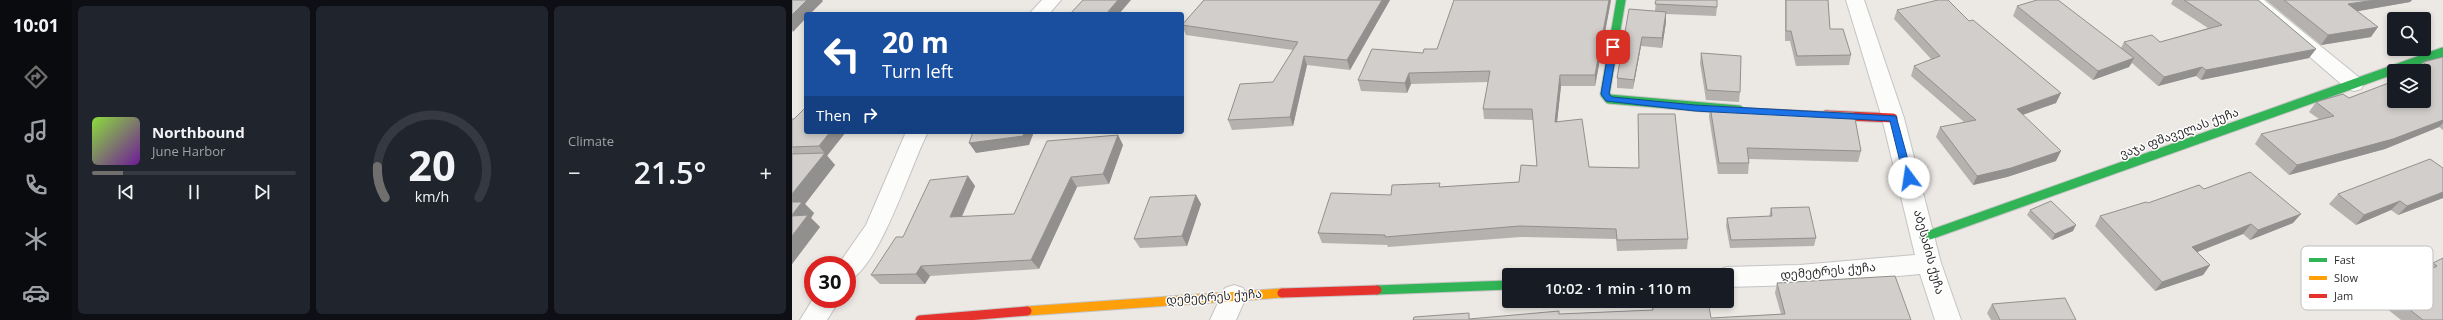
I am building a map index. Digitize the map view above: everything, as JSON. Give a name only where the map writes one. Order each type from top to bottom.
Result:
[{"type":"street","points":[[1040,12],[1052,0]]},
{"type":"street","points":[[1621,0],[1605,94],[1609,99],[1750,111]]},
{"type":"street","name":"აბესაძის ქუჩა","points":[[1855,0],[1893,118],[1924,237],[1929,263],[1948,320]]},
{"type":"street","points":[[2253,0],[2354,84]]},
{"type":"street","name":"ვაჯა ფშაველას ქუჩა","points":[[1924,237],[2443,52]]},
{"type":"street","points":[[1814,114],[1893,118]]},
{"type":"street","points":[[856,258],[876,229],[908,148],[916,134]]},
{"type":"street","name":"დემეტრეს ქუჩა","points":[[1734,278],[1800,275],[1929,263]]},
{"type":"street","name":"დემეტრეს ქუჩა","points":[[920,320],[1234,295],[1502,285]]},
{"type":"street","points":[[1223,320],[1234,295]]},
{"type":"street","points":[[813,320],[821,308]]},
{"type":"building","points":[[792,0],[807,0],[792,15]]},
{"type":"building","points":[[1083,0],[1118,0],[1108,12],[1072,12]]},
{"type":"building","points":[[1204,0],[1382,0],[1347,60],[1304,56],[1290,117],[1228,120],[1240,84],[1273,82],[1298,42],[1184,25],[1184,23]]},
{"type":"building","points":[[1454,0],[1609,0],[1595,75],[1560,75],[1555,122],[1582,119],[1589,167],[1639,168],[1638,114],[1675,114],[1688,239],[1617,240],[1616,229],[1520,226],[1385,237],[1385,235],[1318,233],[1331,193],[1391,195],[1392,185],[1440,183],[1439,187],[1519,182],[1521,165],[1537,166],[1532,109],[1483,109],[1490,71],[1409,73],[1405,83],[1358,80],[1372,49],[1423,53],[1424,49],[1437,49]]},
{"type":"building","points":[[1656,0],[1717,0],[1717,7],[1655,4]]},
{"type":"building","points":[[1786,0],[1828,0],[1830,29],[1843,29],[1851,55],[1797,56],[1791,31],[1786,31]]},
{"type":"building","points":[[1938,0],[1948,0],[1969,21],[1973,20],[2061,93],[2017,109],[2061,151],[2011,168],[1977,176],[1940,127],[1976,120],[1914,66],[1940,56],[1897,10]]},
{"type":"building","points":[[2037,0],[2058,0],[2134,58],[2098,71],[2017,6]]},
{"type":"building","points":[[2184,0],[2258,0],[2316,49],[2206,70],[2202,67],[2164,77],[2124,42],[2152,35],[2160,42],[2222,25]]},
{"type":"building","points":[[2284,0],[2375,0],[2348,4],[2378,27],[2328,35]]},
{"type":"building","points":[[1629,9],[1666,12],[1662,38],[1642,37],[1634,80],[1617,78]]},
{"type":"building","points":[[1701,53],[1741,56],[1740,92],[1707,90]]},
{"type":"building","points":[[2443,57],[2443,120],[2393,139],[2297,165],[2261,134],[2334,116],[2316,102],[2343,94],[2349,98],[2387,84],[2387,108],[2431,108],[2431,64],[2426,64],[2423,62]]},
{"type":"building","points":[[1710,106],[1854,113],[1861,151],[1747,148],[1749,163],[1719,163]]},
{"type":"building","points":[[804,109],[804,134],[828,134],[819,146],[792,147],[792,119],[794,119]]},
{"type":"building","points":[[972,134],[1024,134],[1023,136],[969,143]]},
{"type":"building","points":[[1118,135],[1103,174],[1071,177],[1031,260],[921,266],[916,274],[871,275],[896,237],[903,237],[930,180],[968,176],[950,217],[1014,214],[1047,141]]},
{"type":"building","points":[[825,153],[792,194],[792,154]]},
{"type":"building","points":[[2430,159],[2443,168],[2443,192],[2407,206],[2400,201],[2364,215],[2338,194]]},
{"type":"building","points":[[2250,172],[2301,214],[2258,230],[2251,224],[2192,247],[2210,265],[2162,282],[2100,216],[2146,202],[2148,203],[2199,185],[2204,189]]},
{"type":"building","points":[[1196,195],[1182,236],[1134,239],[1150,197]]},
{"type":"building","points":[[2051,201],[2076,225],[2055,234],[2030,210]]},
{"type":"building","points":[[792,202],[802,202],[792,215]]},
{"type":"building","points":[[1809,207],[1816,238],[1731,240],[1727,218],[1772,216],[1771,208]]},
{"type":"building","points":[[808,215],[792,236],[792,216]]},
{"type":"building","points":[[2443,258],[2443,320],[2423,320],[2410,310],[2433,310],[2433,268],[2437,266],[2433,263]]},
{"type":"building","points":[[1895,276],[1911,320],[1413,320],[1414,317],[1469,313],[1469,319],[1559,311],[1559,314],[1653,310],[1653,308],[1709,308],[1711,318],[1785,314],[1777,283]]},
{"type":"building","points":[[2065,298],[2076,320],[2000,320],[1992,304]]},
{"type":"traffic: fast","points":[[1621,0],[1605,94],[1609,99],[1739,110]]},
{"type":"traffic: fast","points":[[1924,237],[2443,52]]},
{"type":"traffic: fast","points":[[1377,290],[1502,285]]},
{"type":"traffic: slow","points":[[1027,311],[1282,293]]},
{"type":"traffic: jam","points":[[1826,115],[1893,118]]},
{"type":"traffic: jam","points":[[1282,293],[1377,290]]},
{"type":"traffic: jam","points":[[920,320],[1027,311]]},
{"type":"route","points":[[1613,47],[1605,94],[1609,99],[1695,108],[1893,118],[1909,178]]}]
